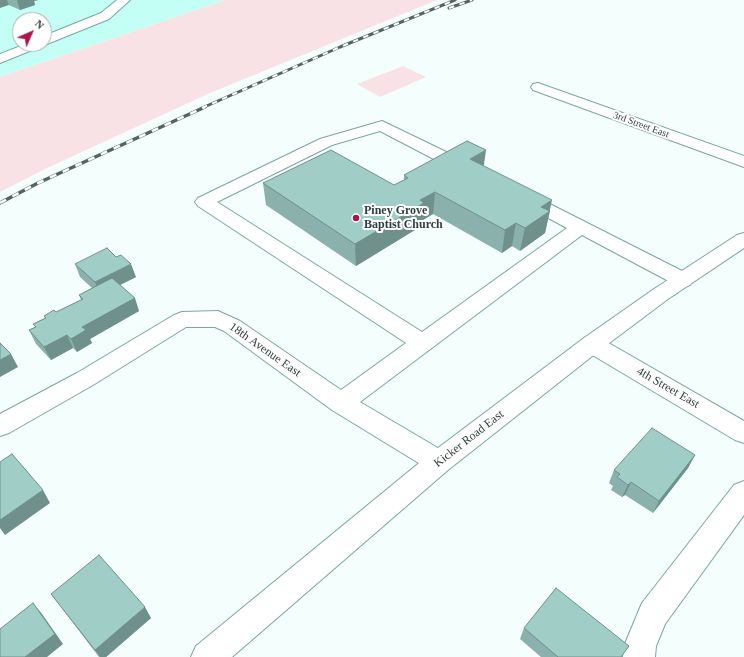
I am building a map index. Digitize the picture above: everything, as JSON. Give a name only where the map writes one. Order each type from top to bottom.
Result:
[{"type":"street","points":[[52,39],[105,16],[124,0]]},
{"type":"street","points":[[0,60],[19,52]]},
{"type":"street","name":"3rd Street East","points":[[538,87],[573,102],[744,162]]},
{"type":"street","points":[[422,343],[204,202],[326,142],[382,126],[459,165]]},
{"type":"street","points":[[505,188],[683,280]]},
{"type":"street","points":[[341,403],[581,227]]},
{"type":"street","name":"Kicker Road East","points":[[207,657],[439,462],[592,344],[744,239]]},
{"type":"street","name":"18th Avenue East","points":[[0,426],[84,379],[182,320],[200,318],[218,319],[232,326],[341,403],[439,462]]},
{"type":"street","name":"4th Street East","points":[[592,344],[744,433]]},
{"type":"street","points":[[639,657],[640,646],[653,614],[744,493]]},
{"type":"shaded area","points":[[0,0],[225,0],[0,77]]},
{"type":"shaded area","points":[[225,0],[437,0],[210,93],[47,168],[0,192],[0,77]]},
{"type":"shaded area","points":[[403,66],[426,77],[380,97],[357,84]]},
{"type":"building","points":[[467,141],[486,150],[470,159],[552,200],[541,207],[550,211],[525,228],[516,223],[505,230],[435,192],[420,200],[424,203],[355,244],[263,183],[331,150],[394,185],[408,178],[404,175]]},
{"type":"building","points":[[107,248],[116,257],[121,255],[131,264],[95,282],[75,264]]},
{"type":"building","points":[[112,278],[135,298],[82,327],[86,330],[71,339],[67,335],[44,347],[29,330],[36,327],[33,324],[46,318],[44,316],[54,310],[56,312],[83,299],[79,295]]},
{"type":"building","points":[[0,343],[11,354],[0,360]]},
{"type":"building","points":[[652,428],[695,455],[659,501],[631,482],[628,485],[617,477],[620,474],[614,470]]},
{"type":"building","points":[[12,454],[43,490],[0,520],[0,462]]},
{"type":"building","points":[[99,555],[145,607],[95,650],[51,594]]},
{"type":"building","points":[[556,588],[629,646],[621,657],[558,657],[524,628]]},
{"type":"building","points":[[33,603],[55,634],[25,657],[0,657],[0,629]]},
{"type":"railway","points":[[202,108],[340,47],[455,0]]},
{"type":"railway","points":[[449,8],[472,0]]},
{"type":"railway","points":[[0,203],[38,183],[205,107]]},
{"type":"place","name":"Piney Grove Baptist Church","points":[[356,218]]}]
